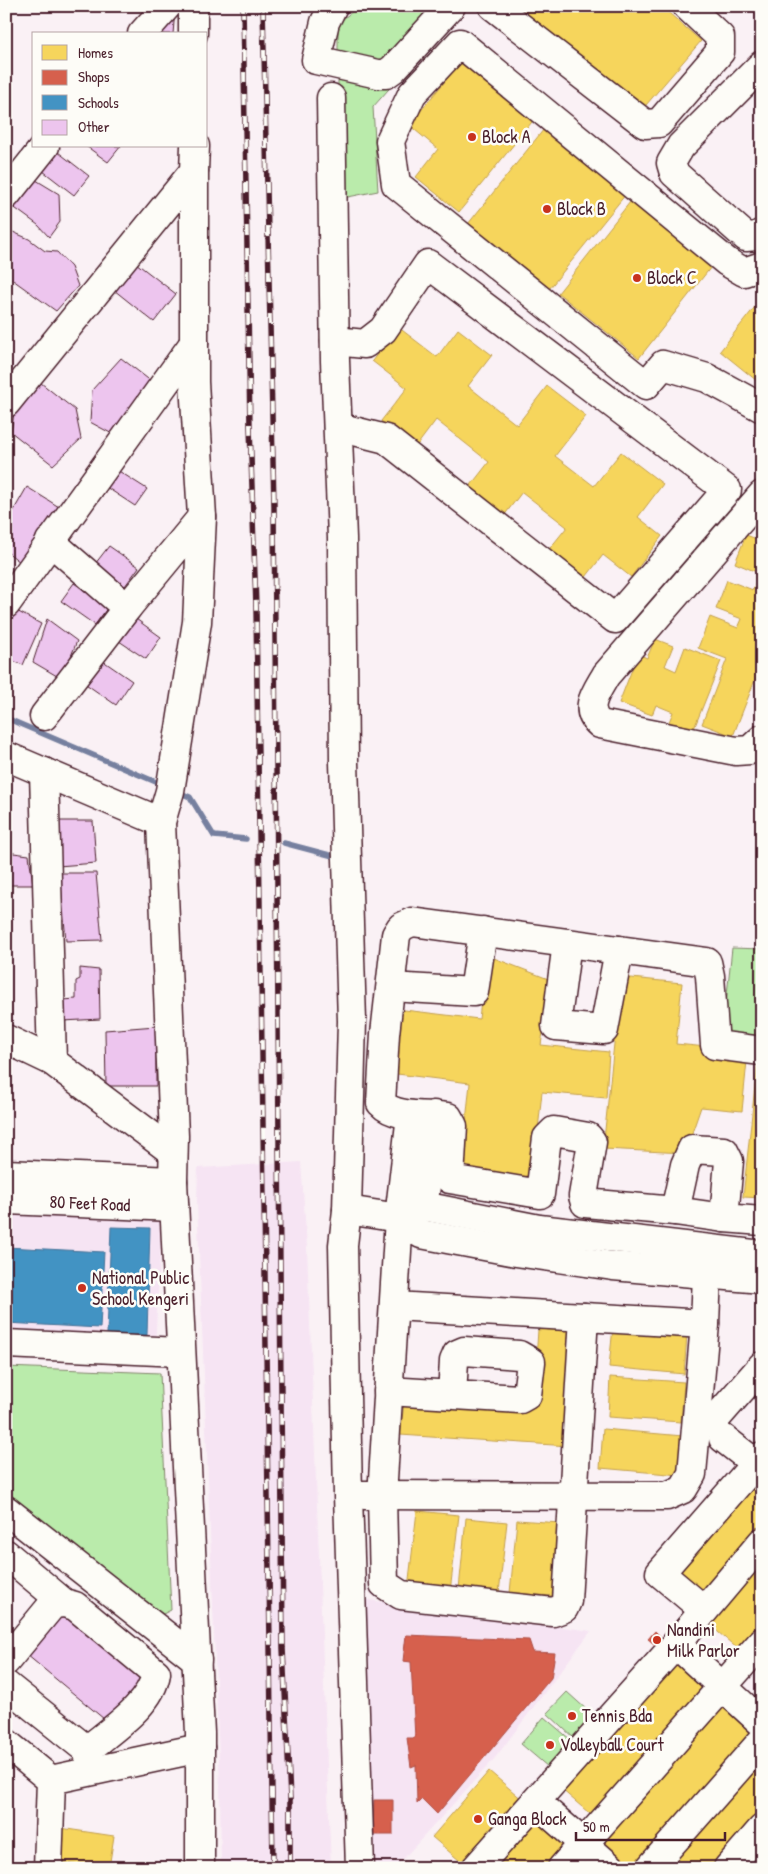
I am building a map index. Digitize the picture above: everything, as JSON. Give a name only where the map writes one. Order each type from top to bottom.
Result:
[{"type":"street","points":[[144,32],[167,6]]},
{"type":"street","points":[[193,6],[193,32]]},
{"type":"street","points":[[333,6],[325,22],[316,60],[386,74],[393,69],[451,6]]},
{"type":"street","points":[[493,6],[645,124],[659,123],[720,52],[720,37],[687,6]]},
{"type":"street","points":[[762,266],[744,272],[727,262],[460,43],[412,94],[390,141],[396,184],[646,385],[663,364],[707,378],[762,408]]},
{"type":"street","points":[[762,65],[681,146],[670,163],[674,173],[746,237],[757,236],[762,233]]},
{"type":"street","points":[[331,98],[335,340],[342,538],[344,762],[352,1021],[347,1210],[343,1245],[348,1495],[360,1868]]},
{"type":"street","points":[[6,195],[43,148]]},
{"type":"street","points":[[195,159],[194,382],[202,517],[197,622],[171,785],[160,822],[173,1194],[197,1660],[200,1748],[200,1868]]},
{"type":"street","points":[[6,403],[195,159]]},
{"type":"street","points":[[335,340],[365,344],[383,330],[428,264],[727,490],[615,619],[386,439],[338,426]]},
{"type":"street","points":[[6,604],[194,343]]},
{"type":"street","points":[[762,495],[606,675],[592,701],[591,710],[592,717],[600,724],[736,751],[750,750],[762,739]]},
{"type":"street","points":[[44,716],[127,608],[202,517]]},
{"type":"street","points":[[50,541],[127,608]]},
{"type":"street","points":[[6,756],[160,822]]},
{"type":"street","points":[[44,772],[52,1061]]},
{"type":"street","points":[[762,1051],[715,1045],[710,976],[707,962],[412,922],[401,927],[396,935],[381,1103],[385,1107],[423,1115],[448,1117],[453,1126],[450,1179],[585,1202],[762,1221]]},
{"type":"street","points":[[391,987],[474,992],[483,932]]},
{"type":"street","points":[[567,942],[556,1026],[604,1030],[619,950]]},
{"type":"street","points":[[6,1039],[52,1061],[173,1152]]},
{"type":"street","points":[[423,1115],[412,1212],[394,1306],[388,1391],[382,1496],[384,1584],[394,1592],[419,1598],[553,1612],[564,1608],[567,1601],[584,1317]]},
{"type":"street","points":[[540,1194],[547,1138],[554,1131],[588,1137],[592,1142],[583,1196],[585,1202]]},
{"type":"street","points":[[675,1211],[685,1165],[692,1149],[724,1151],[729,1161],[724,1218]]},
{"type":"street","name":"80 Feet Road","points":[[6,1174],[173,1194]]},
{"type":"street","name":"80 Feet Road","points":[[6,1200],[173,1194]]},
{"type":"street","points":[[347,1210],[412,1212],[762,1255]]},
{"type":"street","points":[[412,1212],[421,1234],[516,1252],[613,1266],[762,1279]]},
{"type":"street","points":[[348,1495],[668,1496],[683,1489],[692,1474],[705,1324],[707,1274]]},
{"type":"street","points":[[394,1306],[705,1324]]},
{"type":"street","points":[[6,1344],[180,1352]]},
{"type":"street","points":[[704,1610],[660,1573],[758,1460],[718,1430],[762,1366]]},
{"type":"street","points":[[388,1391],[452,1395]]},
{"type":"street","points":[[6,1510],[197,1660]]},
{"type":"street","points":[[476,1868],[676,1644],[762,1542]]},
{"type":"street","points":[[6,1554],[64,1603]]},
{"type":"street","points":[[6,1661],[53,1604],[64,1603],[76,1606],[156,1672],[155,1683],[147,1698],[90,1760],[51,1780]]},
{"type":"street","points":[[562,1868],[762,1642]]},
{"type":"street","points":[[676,1644],[762,1723]]},
{"type":"street","points":[[6,1685],[90,1760],[200,1748]]},
{"type":"street","points":[[650,1868],[762,1740]]},
{"type":"street","points":[[6,1743],[51,1780]]},
{"type":"street","points":[[48,1868],[51,1780]]},
{"type":"street","points":[[536,1802],[611,1868]]},
{"type":"street","points":[[728,1868],[762,1829]]},
{"type":"shaded area","points":[[301,1162],[307,1247],[331,1868],[221,1868],[220,1786],[197,1200],[198,1168]]},
{"type":"shaded area","name":"National Public School Kengeri","points":[[6,1214],[162,1221],[154,1365],[6,1356]]},
{"type":"shaded area","points":[[361,1599],[591,1631],[495,1758],[395,1868],[355,1868]]},
{"type":"green space","points":[[359,6],[431,6],[449,21],[373,107],[378,191],[338,199],[338,23]]},
{"type":"green space","points":[[732,948],[762,949],[762,1036],[723,1032]]},
{"type":"green space","points":[[6,1367],[160,1373],[171,1610],[163,1614],[6,1495]]},
{"type":"green space","name":"Tennis Bda","points":[[567,1692],[597,1719],[577,1741],[547,1713]]},
{"type":"green space","name":"Volleyball Court","points":[[544,1717],[578,1746],[555,1773],[521,1744]]},
{"type":"building: Homes","points":[[519,6],[661,6],[701,41],[640,112]]},
{"type":"building: Homes","name":"Block A","points":[[464,58],[536,117],[459,212],[416,177],[438,149],[409,125]]},
{"type":"building: Homes","name":"Block B","points":[[544,129],[626,194],[549,289],[468,224]]},
{"type":"building: Homes","name":"Block C","points":[[634,197],[715,262],[639,358],[558,293]]},
{"type":"building: Homes","points":[[762,298],[762,385],[720,351]]},
{"type":"building: Homes","points":[[398,327],[437,357],[458,329],[492,355],[468,386],[517,425],[547,386],[586,416],[555,456],[594,486],[621,452],[663,484],[638,517],[662,536],[631,577],[603,555],[579,586],[542,558],[567,527],[522,492],[500,521],[464,494],[489,462],[436,420],[415,448],[381,421],[407,388],[372,361]]},
{"type":"building: Homes","points":[[746,535],[762,541],[762,662],[733,736],[702,724],[727,659],[698,648],[710,617],[738,628],[742,619],[716,609],[727,580],[753,590],[759,573],[735,563]]},
{"type":"building: Homes","points":[[655,639],[673,646],[665,666],[676,671],[685,647],[721,661],[693,731],[669,722],[673,712],[656,705],[652,715],[619,703],[638,654],[647,658]]},
{"type":"building: Homes","points":[[486,955],[551,980],[541,1045],[609,1052],[606,1098],[542,1092],[533,1177],[461,1170],[470,1083],[389,1073],[396,1009],[479,1019]]},
{"type":"building: Homes","points":[[621,977],[682,983],[676,1044],[748,1051],[742,1111],[701,1107],[685,1153],[603,1149]]},
{"type":"building: Homes","points":[[758,1058],[762,1058],[762,1198],[743,1197]]},
{"type":"building: Homes","points":[[577,1327],[569,1446],[400,1435],[405,1396],[533,1404],[538,1330]]},
{"type":"building: Homes","points":[[613,1327],[687,1334],[684,1374],[609,1367]]},
{"type":"building: Homes","points":[[610,1377],[684,1382],[681,1422],[608,1417]]},
{"type":"building: Homes","points":[[603,1429],[683,1436],[680,1475],[600,1468]]},
{"type":"building: Homes","points":[[762,1472],[762,1535],[704,1602],[673,1572]]},
{"type":"building: Homes","points":[[417,1511],[459,1515],[450,1592],[408,1588]]},
{"type":"building: Homes","points":[[466,1518],[507,1522],[499,1593],[459,1589]]},
{"type":"building: Homes","points":[[517,1520],[560,1523],[553,1596],[510,1593]]},
{"type":"building: Homes","points":[[762,1553],[762,1634],[745,1655],[705,1621]]},
{"type":"building: Homes","points":[[679,1650],[715,1680],[596,1819],[561,1789]]},
{"type":"building: Homes","points":[[716,1701],[756,1736],[644,1868],[629,1868],[597,1841]]},
{"type":"building: Homes","points":[[762,1746],[762,1820],[722,1868],[660,1868]]},
{"type":"building: Homes","name":"Ganga Block","points":[[489,1771],[524,1801],[467,1867],[432,1837]]},
{"type":"building: Homes","points":[[541,1817],[574,1847],[556,1868],[494,1868]]},
{"type":"building: Homes","points":[[60,1828],[114,1836],[109,1868],[55,1862]]},
{"type":"building: Homes","points":[[762,1842],[762,1868],[741,1868]]},
{"type":"building: Shops","name":"Nandini Milk Parlor","points":[[655,1631],[665,1641],[659,1648],[648,1639]]},
{"type":"building: Shops","points":[[406,1635],[529,1640],[533,1652],[555,1653],[551,1678],[437,1814],[422,1799],[417,1804],[416,1765],[411,1767],[407,1738],[415,1738],[411,1662],[403,1661]]},
{"type":"building: Shops","points":[[374,1800],[393,1800],[393,1835],[373,1835]]},
{"type":"building: Schools","points":[[111,1227],[150,1228],[147,1335],[107,1334]]},
{"type":"building: Schools","points":[[6,1247],[104,1252],[100,1328],[6,1323]]},
{"type":"building: Other","points":[[175,10],[173,32],[150,32]]},
{"type":"building: Other","points":[[89,148],[119,148],[108,162]]},
{"type":"building: Other","points":[[58,152],[89,176],[74,195],[43,171]]},
{"type":"building: Other","points":[[31,177],[59,194],[60,222],[49,237],[38,225],[12,206]]},
{"type":"building: Other","points":[[6,229],[29,239],[45,251],[57,252],[71,267],[78,286],[56,311],[6,275]]},
{"type":"building: Other","points":[[136,263],[176,294],[154,322],[114,290]]},
{"type":"building: Other","points":[[121,358],[152,382],[116,436],[90,422],[92,390]]},
{"type":"building: Other","points":[[36,379],[75,410],[81,439],[53,465],[11,432],[15,407]]},
{"type":"building: Other","points":[[114,468],[147,489],[135,506],[103,485]]},
{"type":"building: Other","points":[[27,487],[59,507],[20,562],[6,551],[6,524]]},
{"type":"building: Other","points":[[109,546],[139,567],[125,586],[95,564]]},
{"type":"building: Other","points":[[74,583],[108,607],[95,625],[61,601]]},
{"type":"building: Other","points":[[11,608],[41,624],[23,665],[6,658],[6,613]]},
{"type":"building: Other","points":[[129,614],[161,637],[146,659],[113,637]]},
{"type":"building: Other","points":[[47,619],[77,641],[62,679],[33,662]]},
{"type":"building: Other","points":[[96,656],[132,681],[116,705],[80,680]]},
{"type":"building: Other","points":[[58,821],[93,821],[96,863],[58,866]]},
{"type":"building: Other","points":[[6,852],[29,855],[33,885],[6,885]]},
{"type":"building: Other","points":[[60,873],[96,873],[102,940],[66,941]]},
{"type":"building: Other","points":[[80,968],[99,970],[100,1019],[63,1021],[63,1000],[76,999],[76,981],[80,979]]},
{"type":"building: Other","points":[[156,1026],[156,1086],[106,1086],[105,1030]]},
{"type":"building: Other","points":[[65,1609],[148,1677],[110,1724],[27,1655]]},
{"type":"waterway","points":[[6,718],[163,785]]},
{"type":"waterway","points":[[178,792],[190,797],[214,836],[246,839]]},
{"type":"waterway","points":[[284,843],[337,857]]},
{"type":"railway","points":[[243,6],[250,427],[256,607],[273,1868]]},
{"type":"railway","points":[[263,6],[274,506],[283,1648],[290,1799],[290,1868]]},
{"type":"place","name":"Block A","points":[[472,137]]},
{"type":"place","name":"Block B","points":[[547,209]]},
{"type":"place","name":"Block C","points":[[637,278]]},
{"type":"place","name":"National Public School Kengeri","points":[[82,1288]]},
{"type":"place","name":"Nandini Milk Parlor","points":[[657,1640]]},
{"type":"place","name":"Tennis Bda","points":[[572,1716]]},
{"type":"place","name":"Volleyball Court","points":[[550,1745]]},
{"type":"place","name":"Ganga Block","points":[[478,1819]]}]
